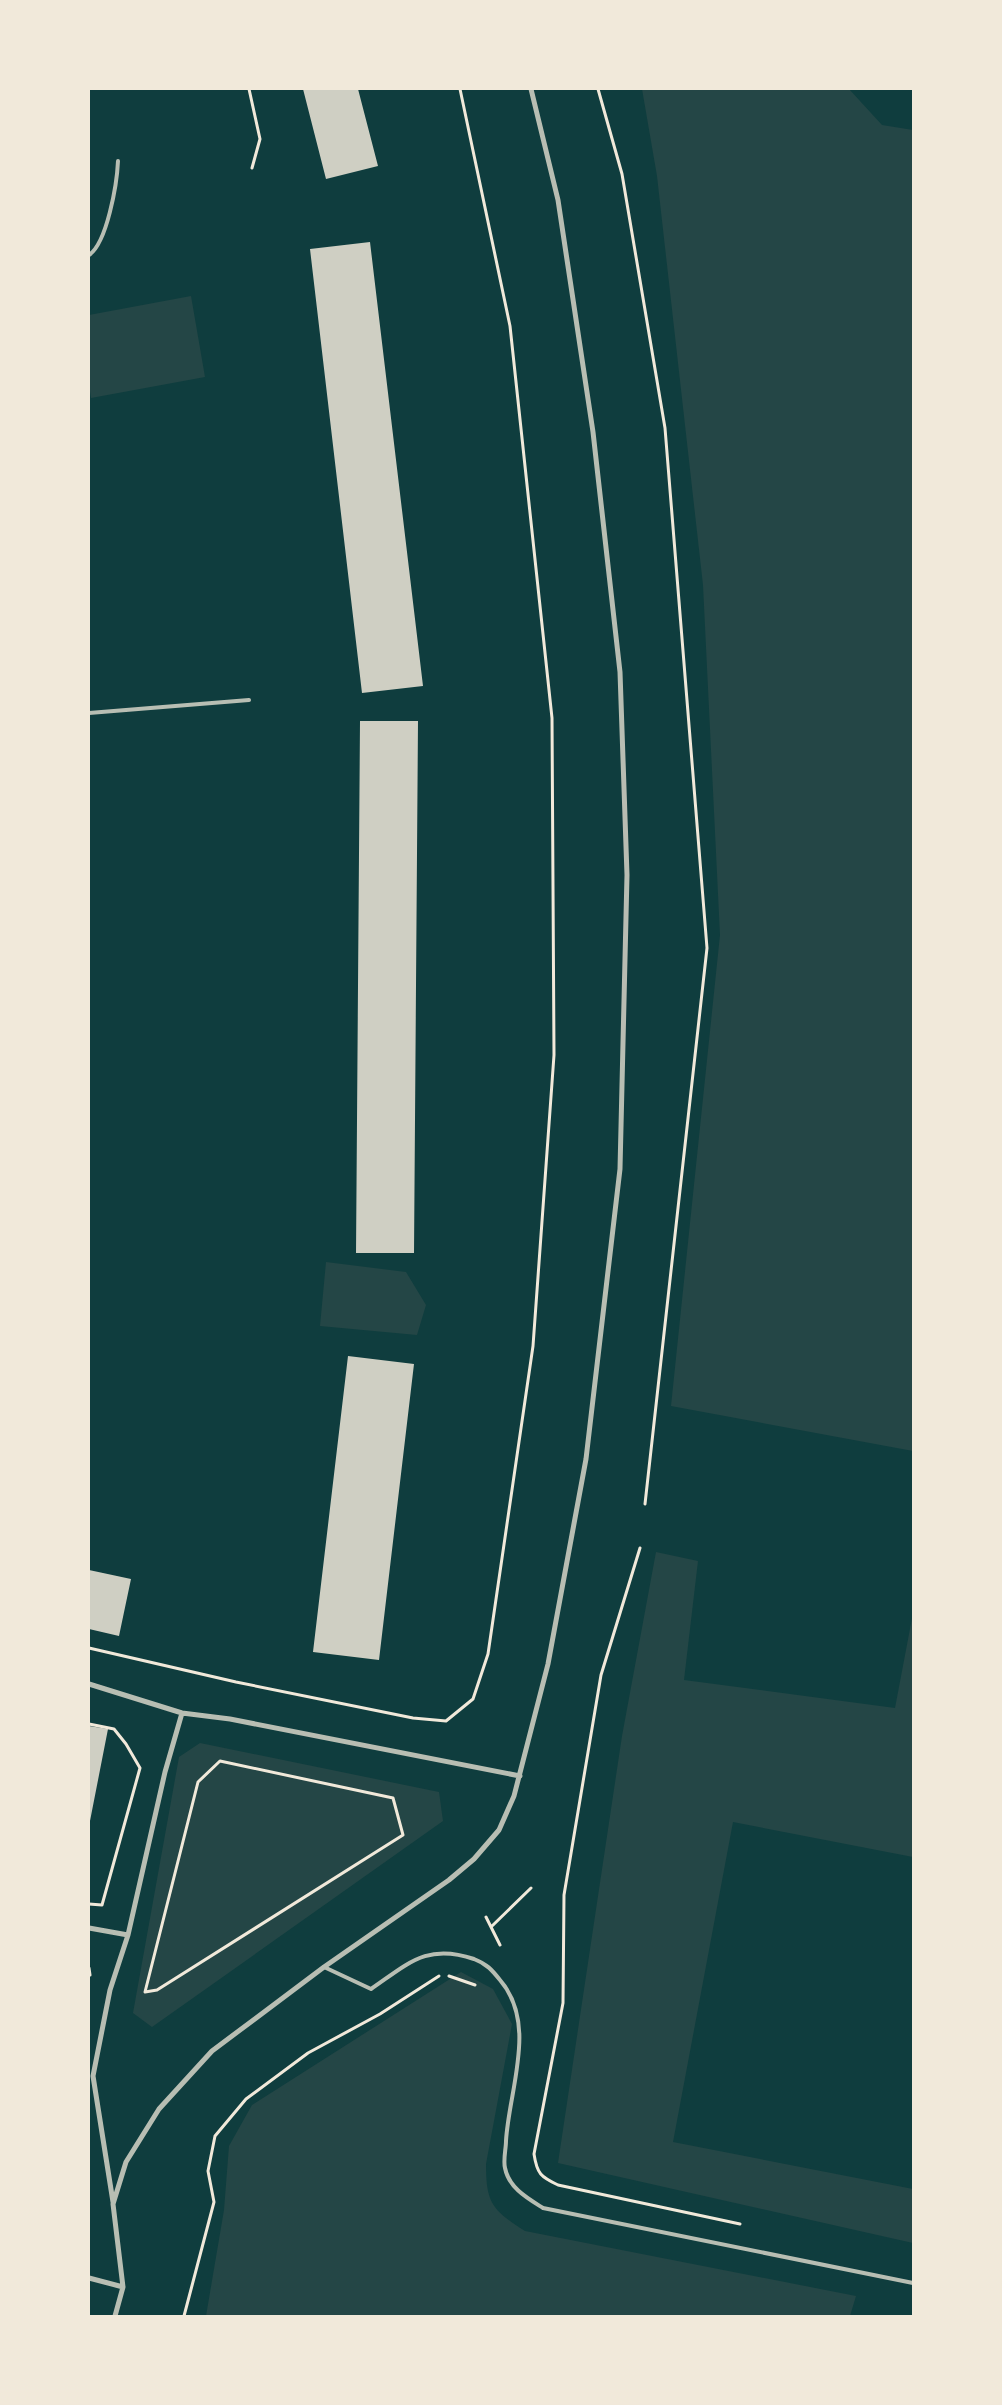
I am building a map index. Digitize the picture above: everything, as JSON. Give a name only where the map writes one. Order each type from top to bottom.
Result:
[{"type":"street","points":[[113,2204],[126,2162],[166,2102],[212,2051],[324,1967],[449,1880],[474,1859],[499,1830],[520,1776],[548,1664],[587,1449],[620,1168],[628,875],[620,672],[594,432],[558,200],[531,89]]},
{"type":"street","points":[[89,1684],[182,1713],[230,1719],[520,1776]]},
{"type":"street","points":[[115,2316],[123,2287],[94,2076],[110,1990],[128,1935],[165,1772],[182,1713]]},
{"type":"street","points":[[89,1928],[128,1935]]},
{"type":"street","points":[[89,2278],[123,2287]]},
{"type":"lane","points":[[89,255],[97,250],[112,205],[118,162]]},
{"type":"lane","points":[[89,713],[248,700]]},
{"type":"lane","points":[[324,1967],[371,1989],[407,1964],[432,1953],[454,1952],[487,1964],[512,1993],[521,2030],[507,2130],[505,2168],[516,2190],[543,2208],[913,2283]]},
{"type":"path","points":[[249,89],[260,138],[252,168]]},
{"type":"path","points":[[89,1648],[236,1682],[395,1714],[446,1721],[473,1699],[488,1654],[533,1346],[553,1065],[552,718],[510,326],[460,89]]},
{"type":"path","points":[[598,89],[622,174],[665,428],[707,948],[645,1504]]},
{"type":"path","points":[[640,1548],[599,1684],[564,1895],[563,2003],[534,2154],[542,2177],[558,2185],[740,2224]]},
{"type":"path","points":[[89,1724],[114,1730],[126,1744],[140,1768],[102,1905],[89,1904]]},
{"type":"path","points":[[220,1761],[393,1798],[403,1835],[158,1990],[145,1992],[198,1782],[220,1761]]},
{"type":"path","points":[[491,1927],[531,1888]]},
{"type":"path","points":[[486,1916],[500,1945]]},
{"type":"path","points":[[184,2316],[214,2202],[208,2171],[215,2136],[246,2099],[308,2053],[380,2014],[443,1974],[475,1985]]},
{"type":"shaded area","points":[[642,89],[849,89],[882,125],[913,130],[913,1451],[671,1406],[720,935],[703,585],[657,176]]},
{"type":"shaded area","points":[[191,296],[205,377],[91,398],[89,385],[89,315]]},
{"type":"shaded area","points":[[326,1262],[406,1272],[426,1305],[417,1335],[320,1326]]},
{"type":"shaded area","points":[[656,1552],[698,1561],[684,1680],[895,1708],[913,1613],[913,1857],[733,1822],[673,2142],[913,2189],[913,2243],[558,2163],[622,1736]]},
{"type":"shaded area","points":[[200,1743],[439,1792],[443,1821],[152,2027],[133,2013],[179,1757]]},
{"type":"shaded area","points":[[461,1972],[493,1989],[512,2024],[486,2164],[487,2188],[498,2211],[525,2231],[856,2296],[850,2316],[206,2316],[224,2210],[229,2146],[252,2105]]},
{"type":"building","points":[[303,89],[358,89],[378,166],[326,179]]},
{"type":"building","points":[[370,242],[423,686],[362,693],[310,249]]},
{"type":"building","points":[[360,721],[418,721],[414,1253],[356,1253]]},
{"type":"building","points":[[348,1356],[414,1364],[379,1660],[313,1652]]},
{"type":"building","points":[[89,1570],[131,1579],[119,1636],[89,1629]]},
{"type":"building","points":[[89,1726],[108,1729],[90,1821],[89,1821]]}]
